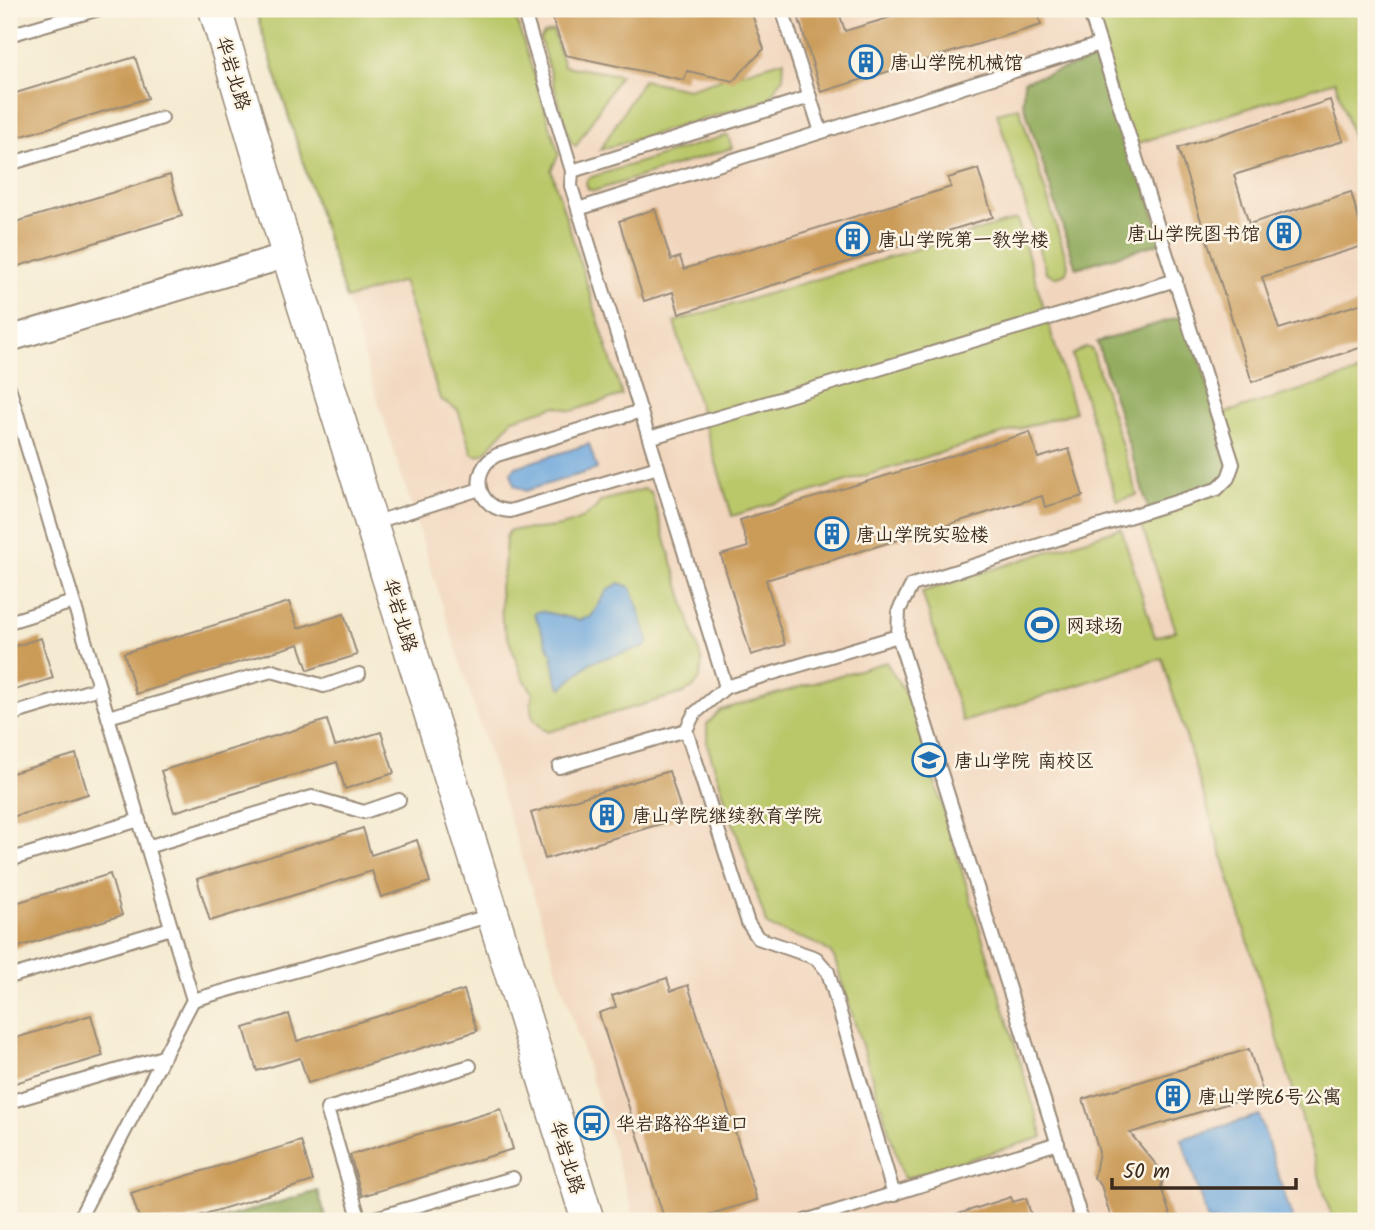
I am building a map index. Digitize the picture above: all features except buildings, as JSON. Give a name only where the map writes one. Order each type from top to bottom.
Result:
[{"type":"street","name":"华岩北路","points":[[215,9],[288,255],[587,1221]]},
{"type":"street","points":[[9,339],[288,255]]},
{"type":"lane","points":[[9,35],[99,9]]},
{"type":"lane","points":[[523,9],[572,171],[571,186],[726,687]]},
{"type":"lane","points":[[782,9],[821,132]]},
{"type":"lane","points":[[1082,1221],[898,636],[899,610],[912,585],[1217,489],[1228,478],[1233,464],[1089,9]]},
{"type":"lane","points":[[578,209],[1100,44]]},
{"type":"lane","points":[[572,171],[810,97]]},
{"type":"lane","points":[[9,164],[162,118]]},
{"type":"lane","points":[[649,438],[1175,281]]},
{"type":"lane","points":[[9,387],[193,1000],[78,1221]]},
{"type":"lane","points":[[641,411],[497,455],[483,466],[479,474],[480,489],[485,502],[492,508],[510,511],[658,467]]},
{"type":"lane","points":[[373,523],[480,489]]},
{"type":"lane","points":[[9,622],[74,602]]},
{"type":"lane","points":[[894,1195],[828,972],[816,958],[758,938],[748,923],[686,730],[694,714],[726,687],[898,636]]},
{"type":"lane","points":[[108,717],[272,671],[324,686],[359,674]]},
{"type":"lane","points":[[9,715],[99,688]]},
{"type":"lane","points":[[559,767],[686,730]]},
{"type":"lane","points":[[147,847],[312,797],[363,812],[399,800]]},
{"type":"lane","points":[[9,860],[139,820]]},
{"type":"lane","points":[[193,1000],[493,915]]},
{"type":"lane","points":[[9,977],[171,928]]},
{"type":"lane","points":[[9,1102],[163,1057]]},
{"type":"lane","points":[[470,1066],[327,1109],[363,1221],[513,1178]]},
{"type":"lane","points":[[805,1221],[1058,1143]]},
{"type":"shaded area","name":"唐山学院 南校区","points":[[255,9],[1366,9],[1366,1221],[636,1221]]},
{"type":"green space","points":[[255,9],[513,9],[559,154],[551,170],[622,395],[572,411],[556,406],[513,419],[485,453],[478,456],[472,454],[458,410],[440,399],[403,281],[346,299]]},
{"type":"green space","points":[[1090,9],[1366,9],[1366,180],[1335,81],[1132,145]]},
{"type":"green space","points":[[553,31],[564,66],[620,75],[576,146],[571,143],[540,39],[544,34]]},
{"type":"green space","points":[[1104,57],[1163,242],[1076,268],[1023,102],[1024,81]]},
{"type":"green space","points":[[784,60],[783,77],[768,100],[600,150],[643,80],[688,89]]},
{"type":"green space","points":[[1019,107],[1068,264],[1066,273],[1055,277],[1046,272],[997,113]]},
{"type":"green space","points":[[728,135],[732,148],[594,191],[588,189],[588,178]]},
{"type":"green space","points":[[1017,219],[1075,412],[732,516],[674,322]]},
{"type":"green space","points":[[1186,315],[1233,464],[1228,478],[1149,511],[1097,342]]},
{"type":"green space","points":[[1086,347],[1092,349],[1137,495],[1117,501],[1072,355]]},
{"type":"green space","points":[[1366,370],[1366,1221],[1333,1221],[1162,658],[963,722],[922,592],[1121,528],[1155,637],[1176,631],[1138,514],[1217,489],[1218,415]]},
{"type":"green space","points":[[644,489],[651,492],[702,662],[700,678],[693,688],[683,693],[548,732],[534,720],[531,705],[533,693],[522,676],[502,621],[500,586],[506,537],[510,530],[548,528],[572,523],[593,511],[601,501]]},
{"type":"green space","points":[[886,662],[911,703],[1043,1137],[904,1179],[834,957],[821,946],[767,925],[707,744],[707,724],[721,710]]},
{"type":"green space","points":[[318,1191],[327,1221],[214,1221]]},
{"type":"water","points":[[589,444],[597,469],[525,491],[514,485],[511,472],[516,467]]},
{"type":"water","points":[[619,583],[630,587],[649,642],[645,647],[591,662],[562,688],[557,682],[552,655],[534,613],[540,611],[579,620],[591,617],[607,591]]},
{"type":"water","points":[[1259,1115],[1293,1221],[1208,1221],[1182,1139]]},
{"type":"place","name":"唐山学院机械馆","points":[[866,62]]},
{"type":"place","name":"唐山学院图书馆","points":[[1284,233]]},
{"type":"place","name":"唐山学院第一教学楼","points":[[853,239]]},
{"type":"place","name":"唐山学院实验楼","points":[[832,534]]},
{"type":"place","name":"网球场","points":[[1042,625]]},
{"type":"place","name":"唐山学院 南校区","points":[[929,760]]},
{"type":"place","name":"唐山学院继续教育学院","points":[[607,815]]},
{"type":"place","name":"唐山学院6号公寓","points":[[1173,1096]]},
{"type":"place","name":"华岩路裕华道口","points":[[592,1123]]}]
